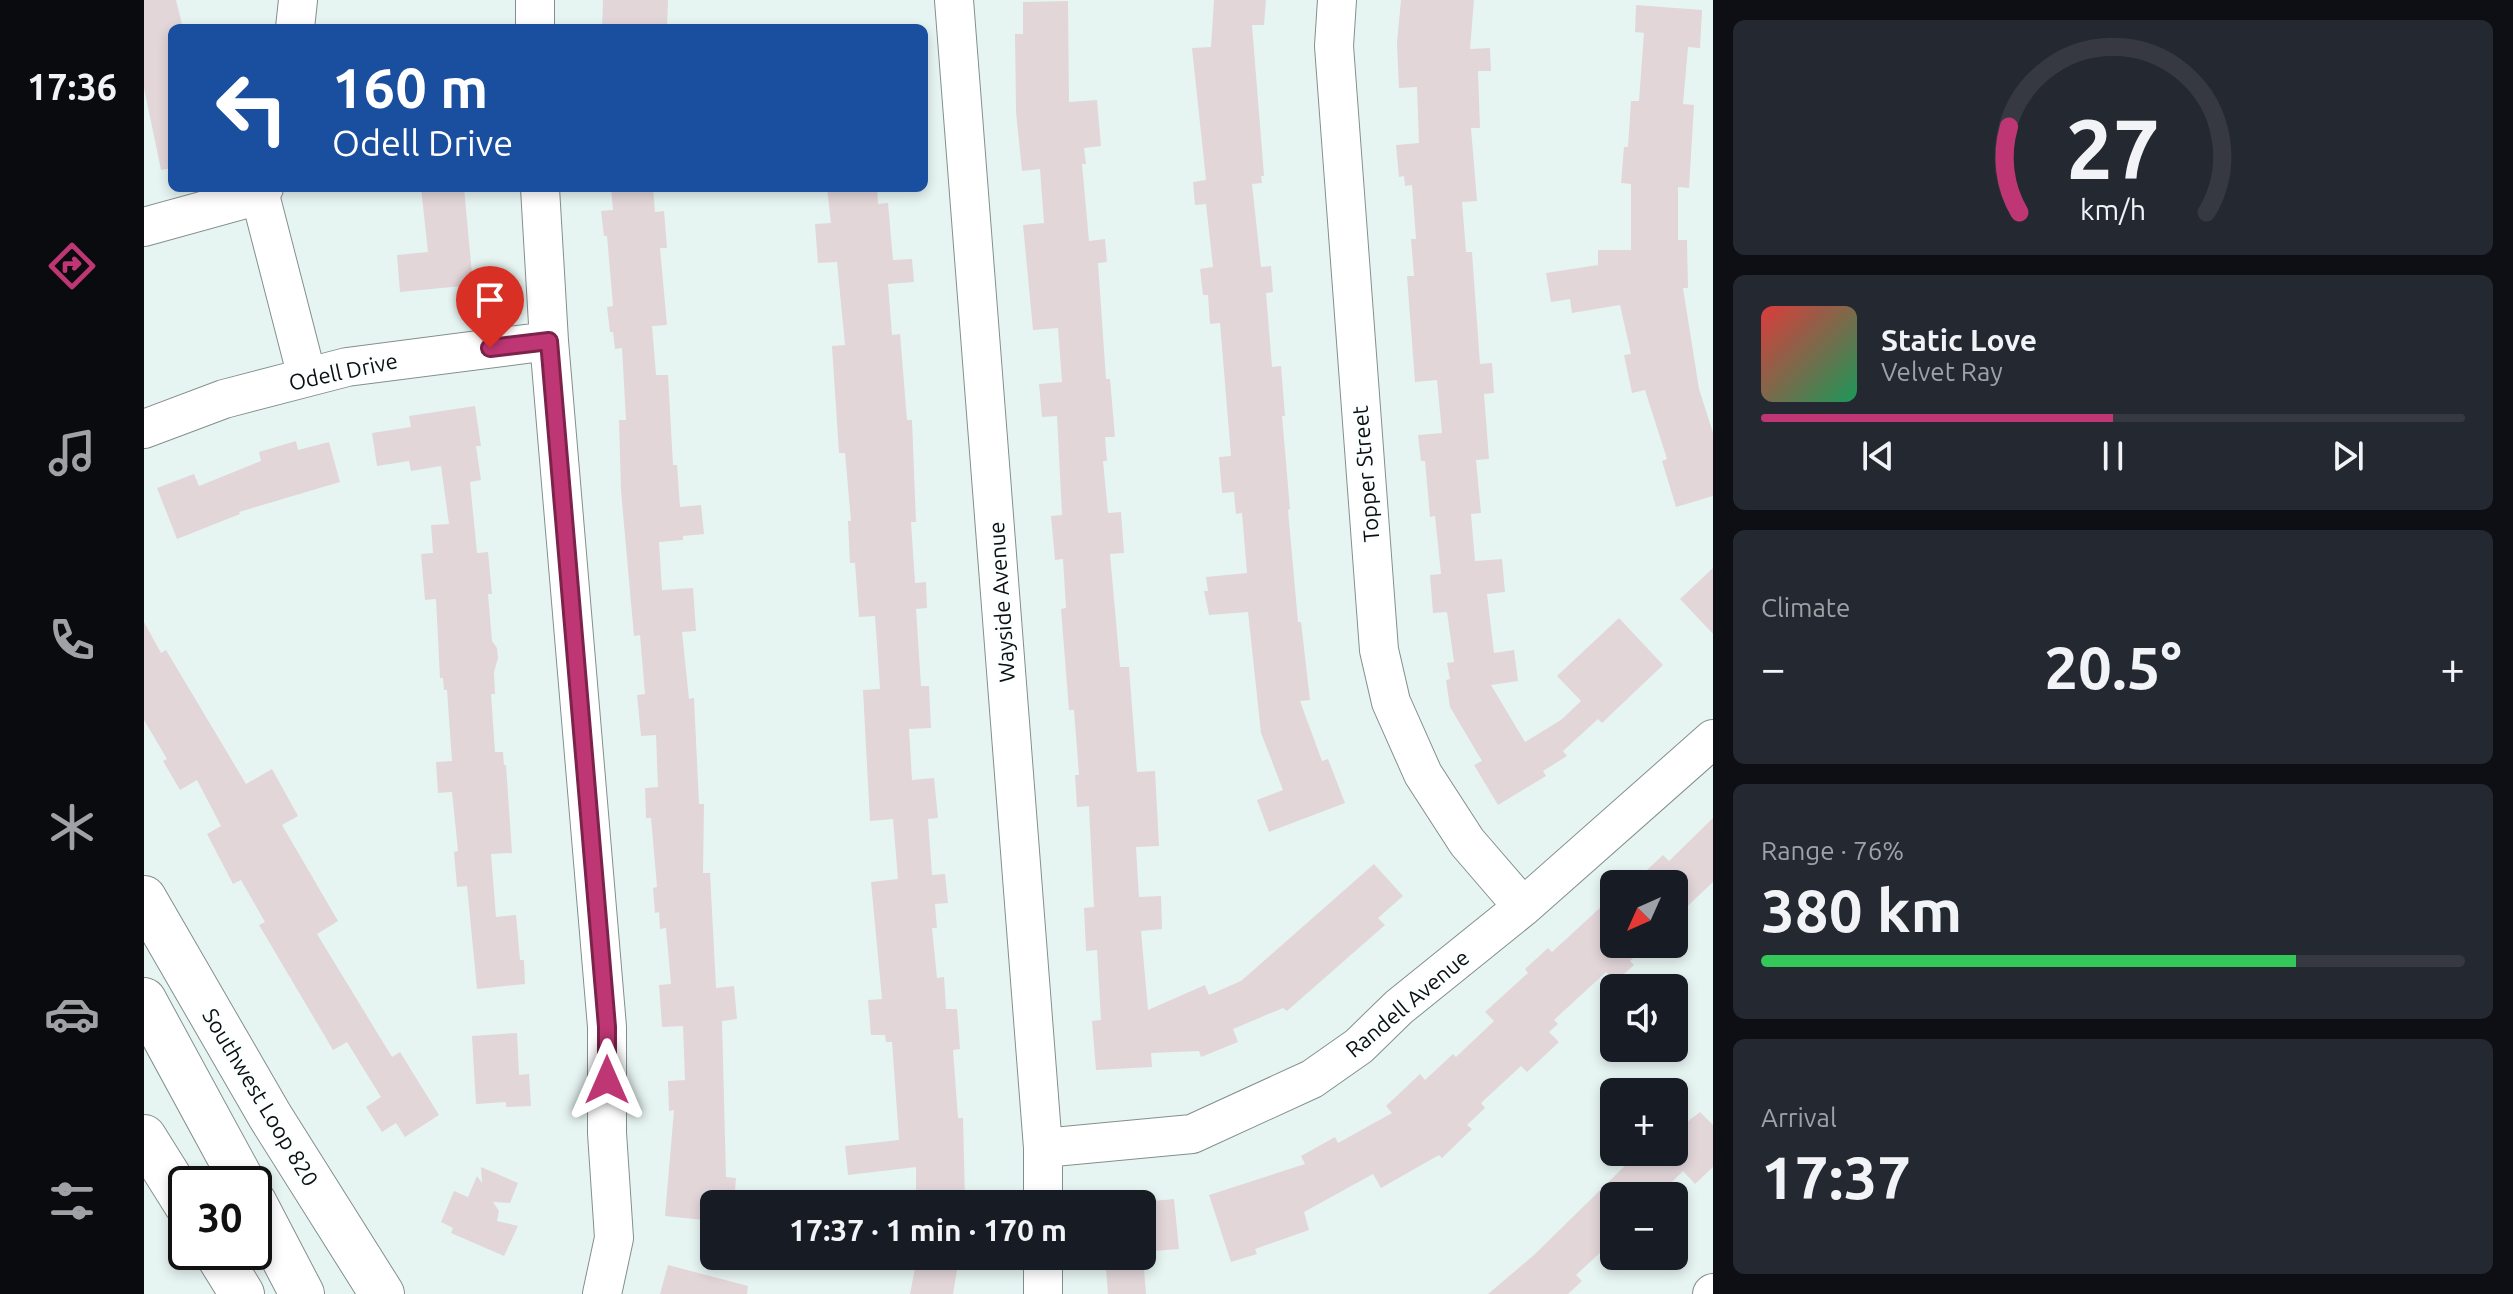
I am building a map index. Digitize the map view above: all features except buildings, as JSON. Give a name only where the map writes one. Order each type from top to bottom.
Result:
[{"type":"main road","name":"Southwest Loop 820","points":[[144,898],[270,1116],[382,1294]]},
{"type":"main road","points":[[144,1000],[234,1166]]},
{"type":"main road","points":[[144,1137],[168,1175]]},
{"type":"main road","points":[[272,1236],[302,1294]]},
{"type":"main road","points":[[227,1270],[242,1294]]},
{"type":"street","points":[[295,24],[298,0]]},
{"type":"street","points":[[535,0],[535,24]]},
{"type":"street","name":"Wayside Avenue","points":[[954,0],[1043,1148],[1043,1190]]},
{"type":"street","name":"Topper Street","points":[[1337,0],[1334,46],[1379,650],[1391,702],[1423,774],[1467,842],[1523,907]]},
{"type":"street","points":[[144,227],[259,192]]},
{"type":"street","points":[[262,192],[307,377]]},
{"type":"street","points":[[540,192],[549,341],[607,1027],[607,1133],[614,1238],[602,1294]]},
{"type":"street","name":"Odell Drive","points":[[144,429],[224,399],[307,377],[402,358],[549,341]]},
{"type":"street","name":"Randell Avenue","points":[[1043,1148],[1192,1134],[1312,1079],[1359,1046],[1399,1007],[1523,907],[1713,739]]},
{"type":"street","points":[[1043,1270],[1043,1294]]},
{"type":"route","points":[[490,348],[549,341],[607,1027],[607,1080]]}]
